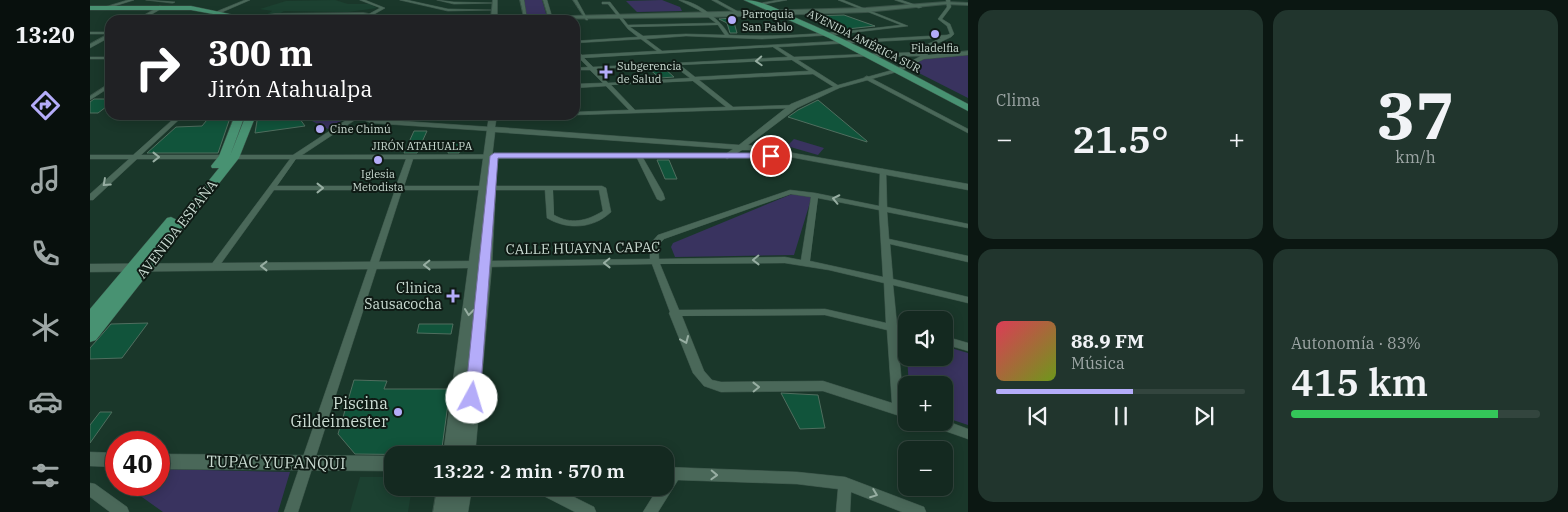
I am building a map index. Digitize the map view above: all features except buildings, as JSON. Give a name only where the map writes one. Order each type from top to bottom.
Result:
[{"type":"main road","points":[[185,0],[176,4],[220,15]]},
{"type":"main road","name":"AVENIDA AMÉRICA SUR","points":[[747,0],[760,3],[802,21],[968,103]]},
{"type":"main road","points":[[161,8],[176,1]]},
{"type":"main road","points":[[488,1],[490,15]]},
{"type":"main road","points":[[493,15],[495,1]]},
{"type":"main road","points":[[580,18],[786,14],[868,11],[949,3],[968,4]]},
{"type":"main road","points":[[90,9],[161,8],[222,15]]},
{"type":"main road","points":[[90,9],[190,8]]},
{"type":"main road","points":[[279,15],[370,15]]},
{"type":"main road","name":"AVENIDA AMÉRICA SUR","points":[[900,69],[968,108]]},
{"type":"main road","name":"AVENIDA ESPAÑA","points":[[229,156],[239,120]]},
{"type":"main road","name":"AVENIDA ESPAÑA","points":[[90,336],[140,267],[229,156],[248,120]]},
{"type":"main road","name":"AVENIDA ESPAÑA","points":[[90,319],[140,267]]},
{"type":"street","points":[[104,8],[132,0]]},
{"type":"street","points":[[148,0],[176,1]]},
{"type":"street","points":[[239,0],[247,0]]},
{"type":"street","points":[[216,14],[247,0]]},
{"type":"street","points":[[362,0],[383,8],[370,15]]},
{"type":"street","points":[[369,2],[377,0]]},
{"type":"street","points":[[402,0],[448,10],[488,10]]},
{"type":"street","points":[[439,0],[454,3],[495,1]]},
{"type":"street","points":[[522,0],[525,15]]},
{"type":"street","points":[[544,0],[550,15]]},
{"type":"street","points":[[575,0],[586,18]]},
{"type":"street","points":[[681,0],[695,6],[709,16],[726,31],[727,36]]},
{"type":"street","points":[[714,0],[743,15]]},
{"type":"street","points":[[760,3],[785,0]]},
{"type":"street","points":[[840,0],[906,26]]},
{"type":"street","points":[[897,0],[918,6]]},
{"type":"street","points":[[602,1],[641,37],[730,107]]},
{"type":"street","points":[[949,3],[940,19],[949,25],[952,34],[950,36]]},
{"type":"street","points":[[148,15],[161,8]]},
{"type":"street","points":[[628,26],[718,24]]},
{"type":"street","points":[[580,42],[686,35],[762,38],[906,26]]},
{"type":"street","points":[[90,33],[105,34]]},
{"type":"street","points":[[582,57],[950,36]]},
{"type":"street","points":[[727,156],[794,106],[838,86],[900,69],[920,55],[930,44],[950,36]]},
{"type":"street","points":[[90,46],[105,37]]},
{"type":"street","points":[[762,38],[838,86]]},
{"type":"street","points":[[580,69],[968,52]]},
{"type":"street","points":[[582,57],[633,111]]},
{"type":"street","points":[[90,58],[105,58]]},
{"type":"street","points":[[580,86],[814,72]]},
{"type":"street","points":[[867,78],[968,131]]},
{"type":"street","points":[[90,98],[105,88]]},
{"type":"street","points":[[90,92],[105,92]]},
{"type":"street","points":[[580,114],[794,106]]},
{"type":"street","points":[[90,198],[175,120]]},
{"type":"street","points":[[214,267],[295,156],[351,120]]},
{"type":"street","points":[[394,120],[752,148],[968,192]]},
{"type":"street","points":[[468,446],[487,189],[495,120]]},
{"type":"street","points":[[738,148],[771,156],[968,187]]},
{"type":"street","points":[[291,512],[410,156]]},
{"type":"street","points":[[639,156],[645,169],[656,184],[661,199]]},
{"type":"street","name":"JIRÓN ATAHUALPA","points":[[90,157],[771,156]]},
{"type":"street","points":[[883,174],[886,241],[898,376]]},
{"type":"street","points":[[271,188],[399,189],[487,189],[549,188],[602,188],[607,212],[593,221],[574,225],[559,222],[550,216],[549,188]]},
{"type":"street","points":[[898,410],[823,386],[721,387],[708,383],[699,372],[674,312],[656,262],[654,244],[662,237],[790,192],[815,195],[968,226]]},
{"type":"street","points":[[805,262],[815,195]]},
{"type":"street","points":[[886,241],[968,259]]},
{"type":"street","name":"CALLE HUAYNA CAPAC","points":[[90,268],[785,260],[805,262],[968,300]]},
{"type":"street","points":[[452,446],[481,264]]},
{"type":"street","points":[[674,312],[825,312],[898,329]]},
{"type":"street","points":[[953,343],[968,347]]},
{"type":"street","points":[[953,429],[968,434]]},
{"type":"street","points":[[90,460],[105,460]]},
{"type":"street","name":"TUPAC YUPANQUI","points":[[170,461],[384,464]]},
{"type":"street","points":[[674,473],[797,478],[845,483],[919,512]]},
{"type":"street","points":[[843,512],[845,483]]},
{"type":"street","points":[[93,494],[122,512]]},
{"type":"street","points":[[442,512],[445,496]]},
{"type":"street","points":[[459,512],[462,496]]},
{"type":"street","points":[[558,496],[589,512]]},
{"type":"street","points":[[650,512],[658,496]]},
{"type":"shaded area","points":[[335,0],[348,4],[370,4],[377,8],[348,12],[284,11],[277,15],[266,15],[272,11],[260,9],[286,1]]},
{"type":"shaded area","points":[[524,0],[542,0],[546,15],[526,15]]},
{"type":"shaded area","points":[[662,0],[680,7],[682,11],[637,12],[626,1]]},
{"type":"shaded area","points":[[968,55],[968,98],[909,68],[924,59]]},
{"type":"shaded area","points":[[310,120],[343,120],[328,129]]},
{"type":"shaded area","points":[[794,139],[824,148],[818,155],[787,146]]},
{"type":"shaded area","points":[[792,194],[812,196],[794,255],[675,257],[671,247],[673,243]]},
{"type":"shaded area","points":[[953,349],[968,353],[968,425],[953,420],[953,376],[908,376],[908,366],[953,366]]},
{"type":"shaded area","points":[[170,469],[290,472],[278,512],[163,512],[140,496],[170,496]]},
{"type":"shaded area","points":[[360,477],[384,477],[384,496],[411,496],[408,512],[350,512]]},
{"type":"place","name":"Parroquia San Pablo","points":[[732,20]]},
{"type":"place","name":"Filadelfia","points":[[935,34]]},
{"type":"place","name":"Subgerencia de Salud","points":[[606,72]]},
{"type":"place","name":"Cine Chimú","points":[[320,129]]},
{"type":"place","name":"Iglesia Metodista","points":[[378,160]]},
{"type":"place","name":"Clinica Sausacocha","points":[[453,296]]},
{"type":"place","name":"Piscina Gildeimester","points":[[398,412]]},
{"type":"route","points":[[472,398],[486,264],[494,156],[771,156]]}]
